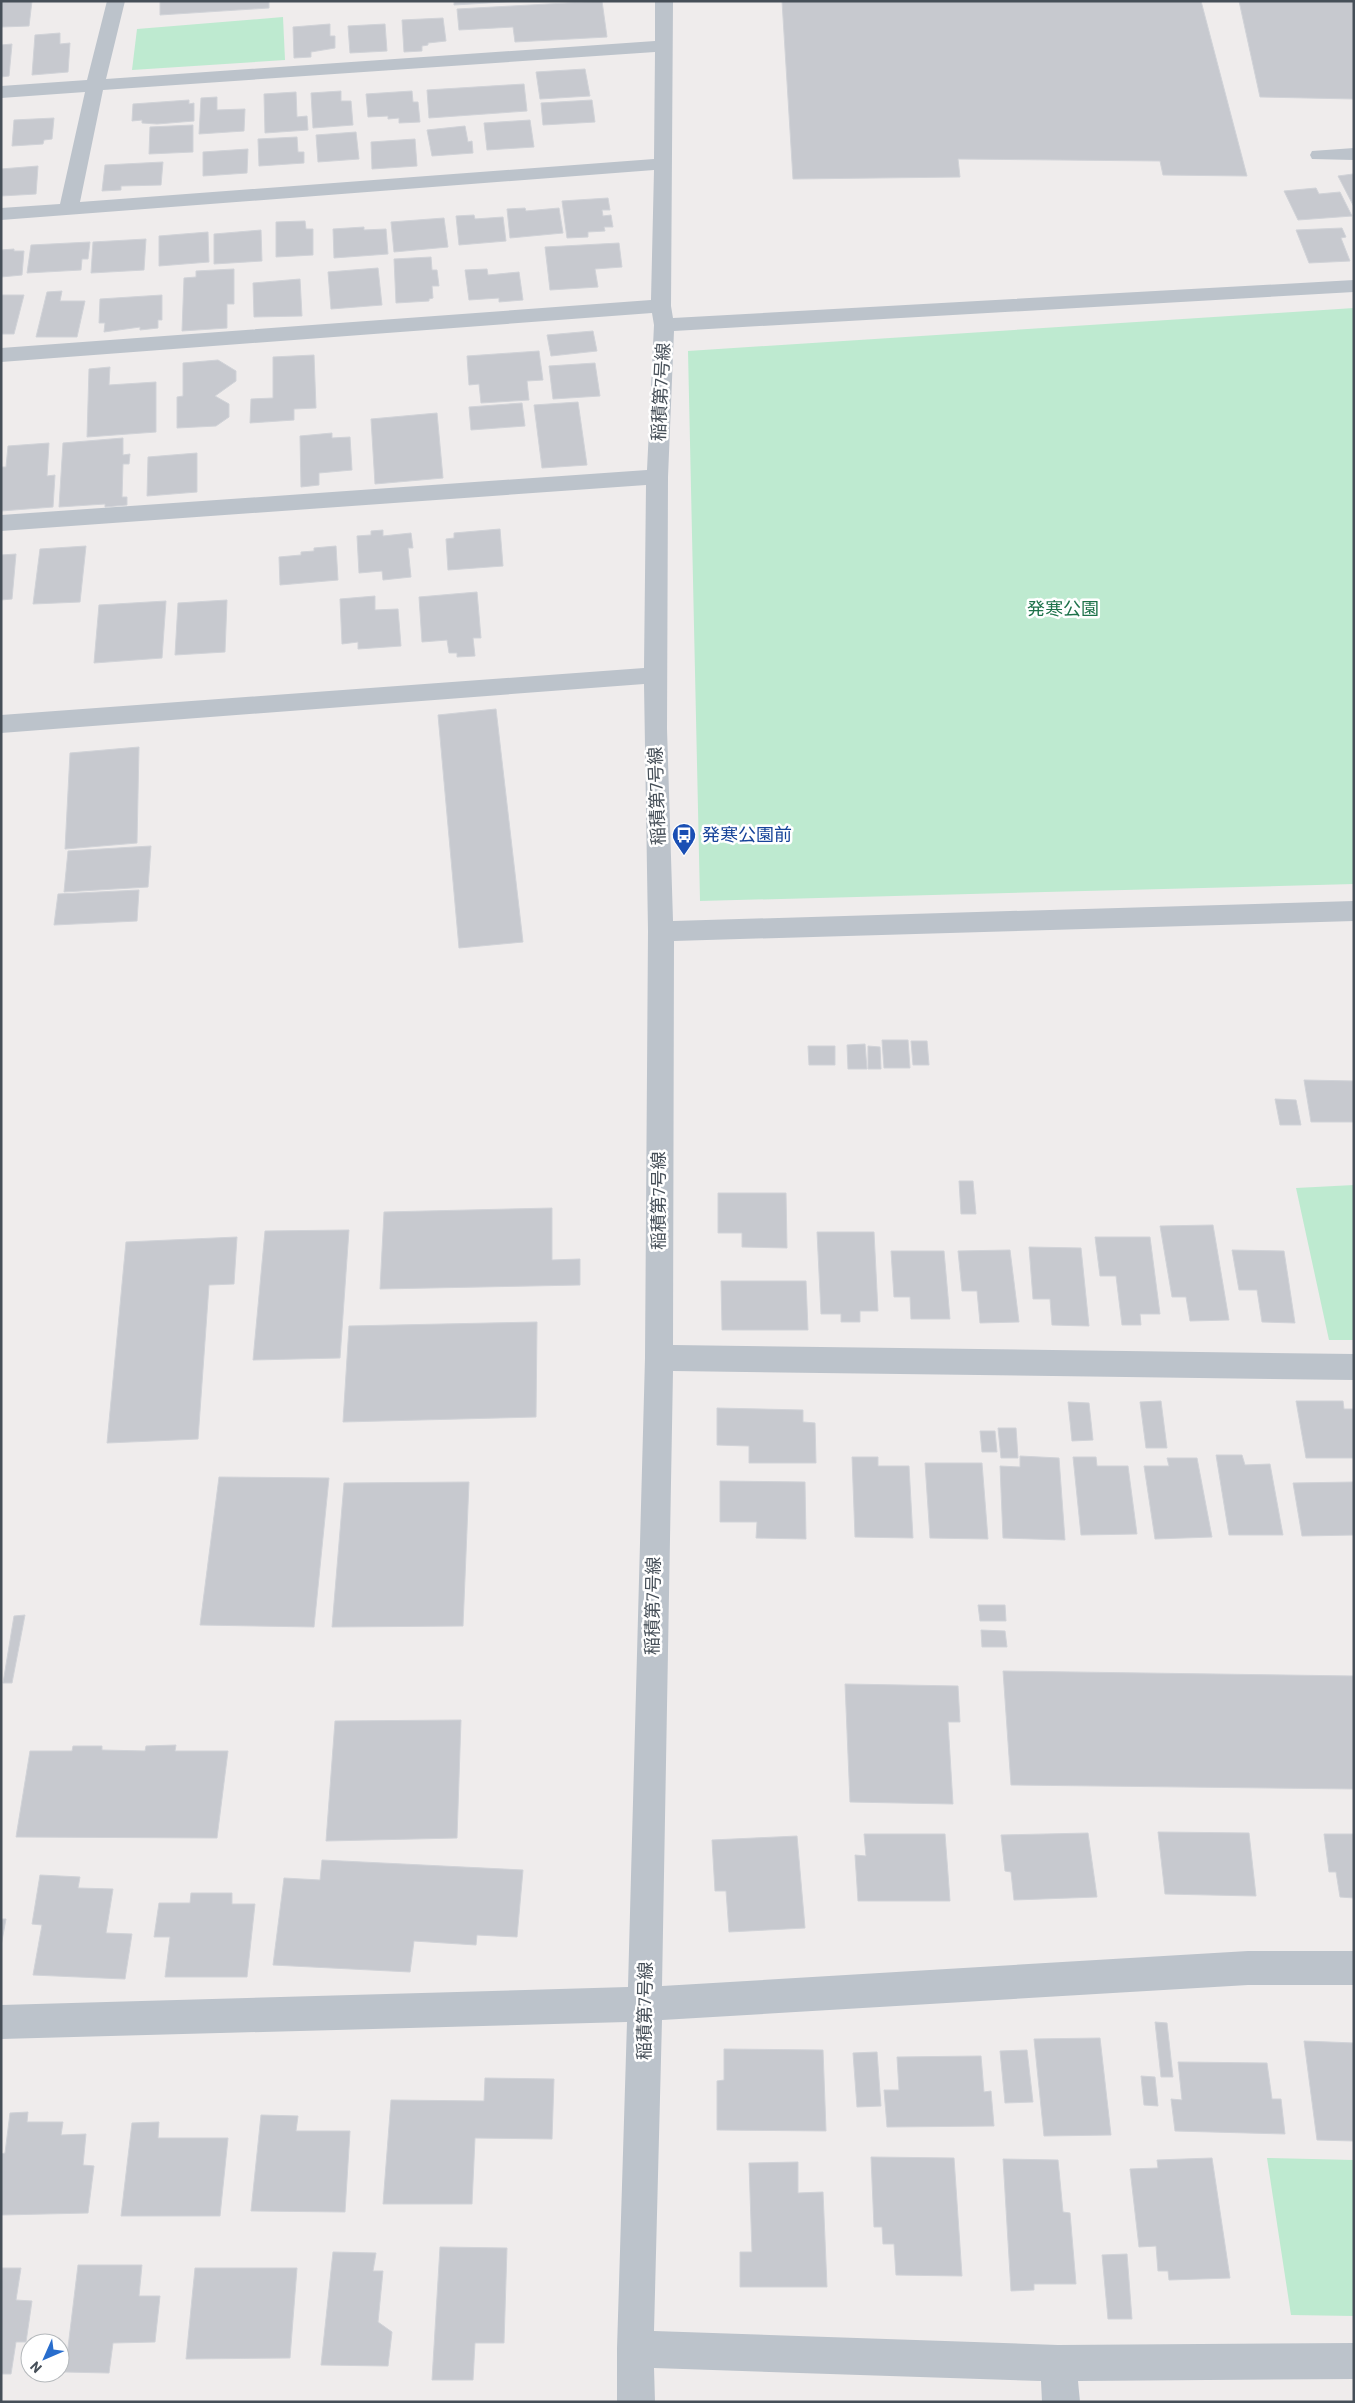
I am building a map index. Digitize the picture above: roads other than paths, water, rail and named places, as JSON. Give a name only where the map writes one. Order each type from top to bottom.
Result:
[{"type":"street","points":[[69,209],[95,86],[116,1]]},
{"type":"street","name":"稲積第7号線","points":[[636,2402],[635,2349],[645,2004],[659,1358],[661,931],[656,675],[657,477],[663,315],[664,1]]},
{"type":"street","points":[[1,92],[664,46]]},
{"type":"street","points":[[1319,155],[1354,154]]},
{"type":"street","points":[[1,214],[664,164]]},
{"type":"street","points":[[1,355],[663,315],[1354,286]]},
{"type":"street","points":[[1,523],[657,477]]},
{"type":"street","points":[[1,724],[656,675]]},
{"type":"street","points":[[661,931],[1354,910]]},
{"type":"street","points":[[659,1358],[1354,1367]]},
{"type":"street","points":[[1,2022],[645,2004],[1248,1968],[1354,1968]]},
{"type":"street","points":[[635,2349],[1058,2363],[1354,2361]]},
{"type":"street","points":[[1058,2363],[1061,2402]]},
{"type":"place","name":"発寒公園前","points":[[684,856]]},
{"type":"park label","name":"発寒公園","points":[[1063,609]]}]
